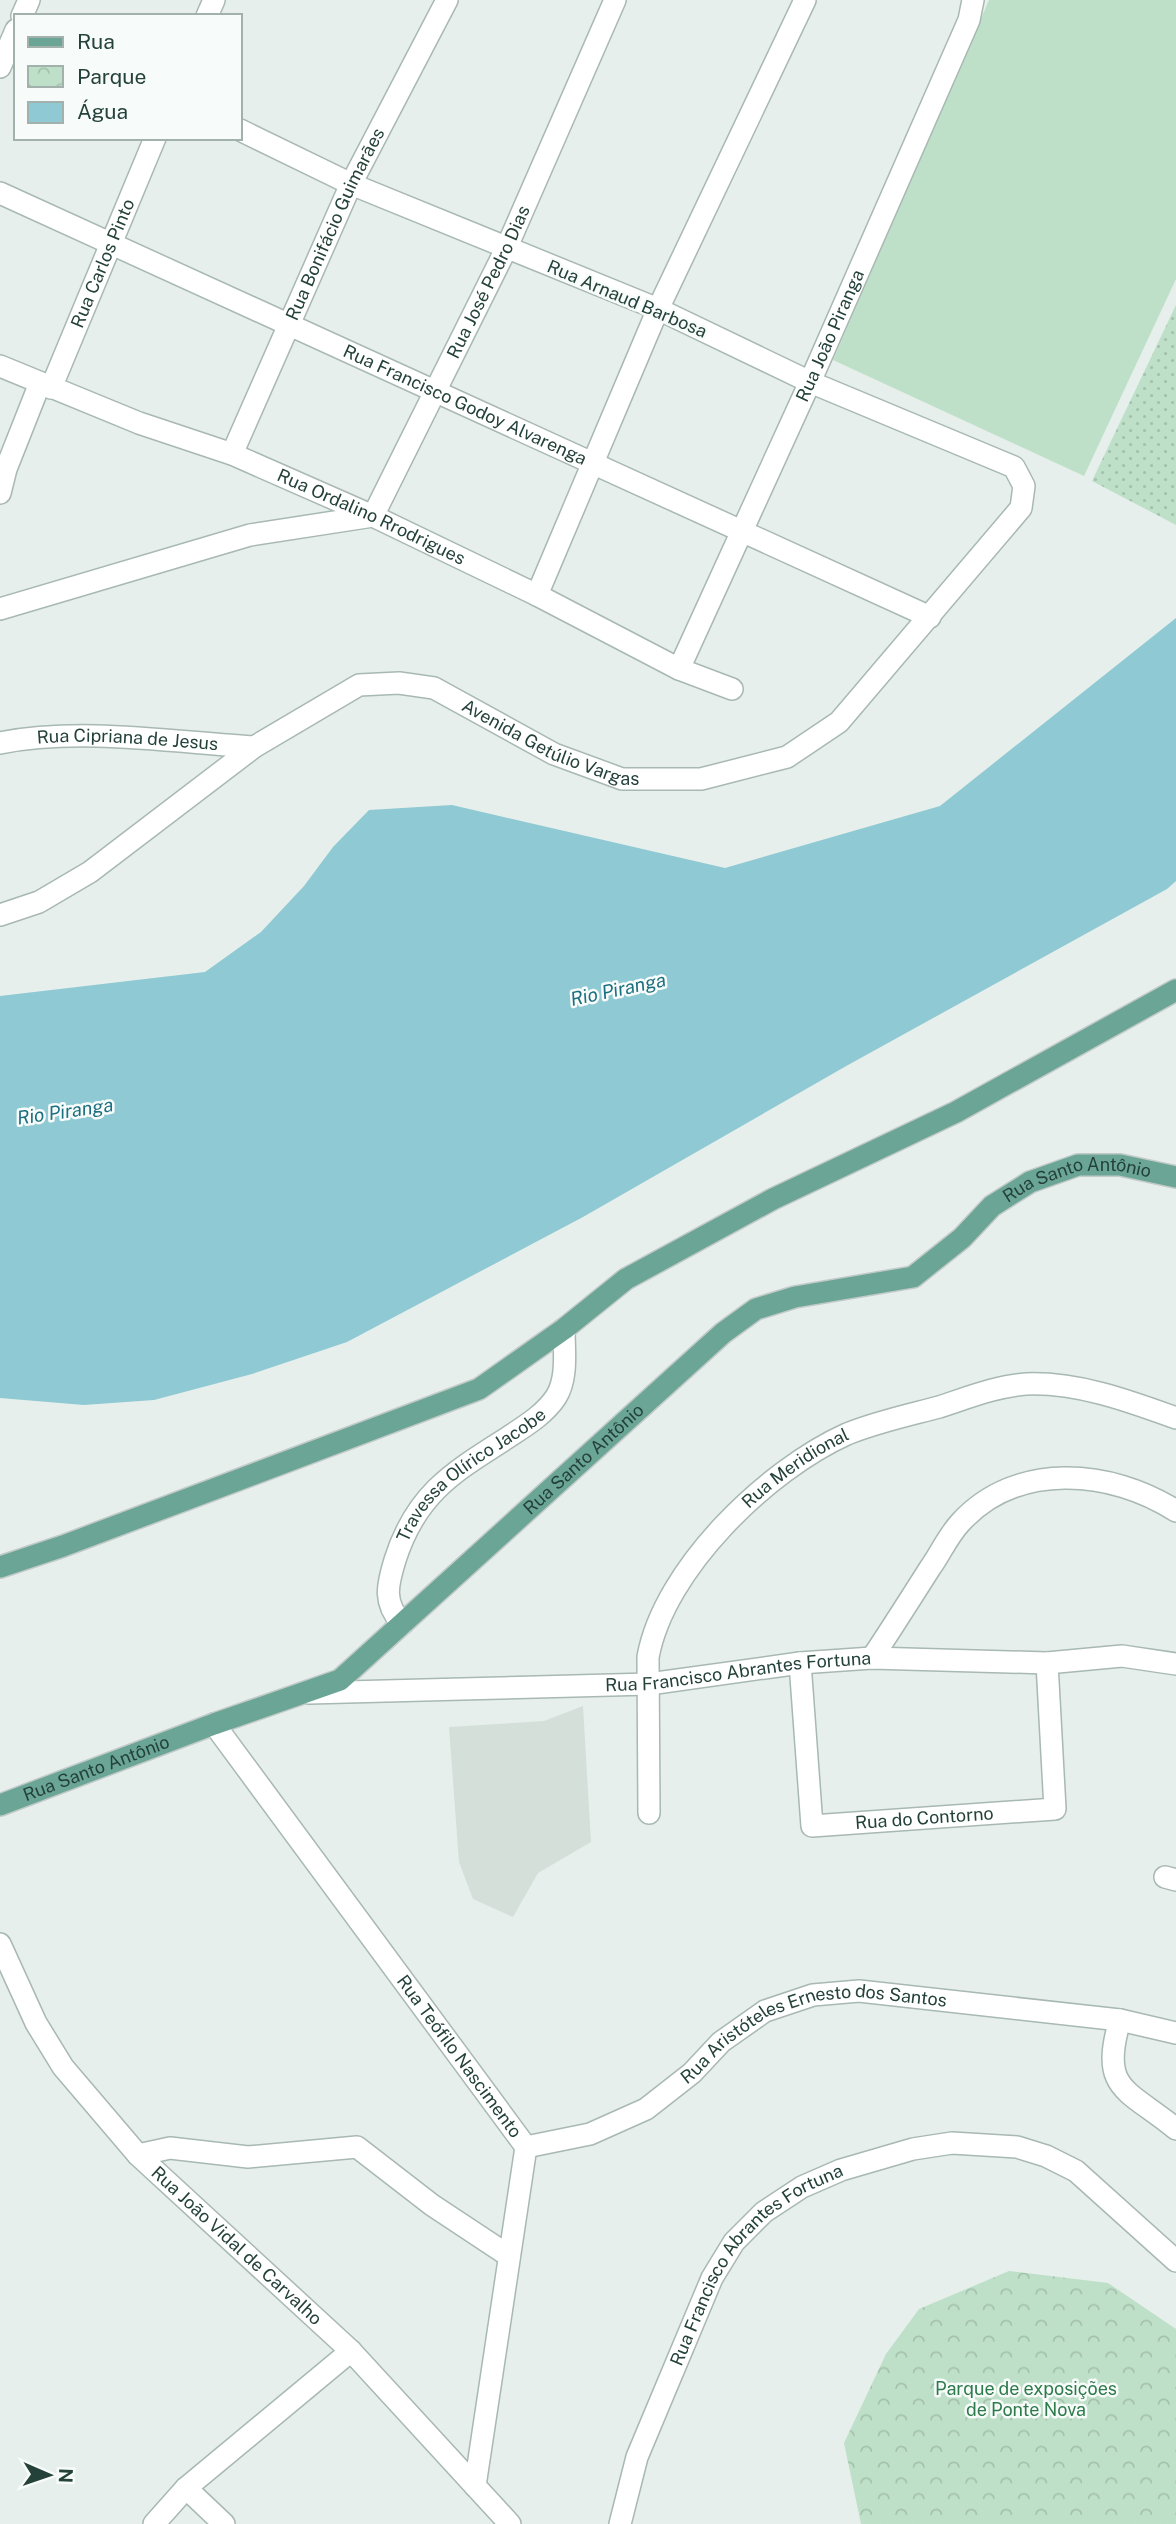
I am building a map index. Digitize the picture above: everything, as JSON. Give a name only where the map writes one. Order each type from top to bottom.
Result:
[{"type":"main road","points":[[0,1567],[63,1546],[479,1389],[564,1329],[626,1279],[774,1199],[957,1112],[1176,990]]},
{"type":"main road","name":"Rua Santo Antônio","points":[[0,1805],[214,1724],[340,1680],[723,1333],[756,1309],[795,1297],[913,1277],[962,1238],[992,1206],[1030,1182],[1078,1165],[1121,1165],[1176,1177]]},
{"type":"street","name":"Rua Bonifácio Guimarães","points":[[232,454],[351,184],[447,0]]},
{"type":"street","name":"Rua José Pedro Dias","points":[[373,516],[506,249],[615,0]]},
{"type":"street","points":[[537,595],[658,309],[805,0]]},
{"type":"street","name":"Rua João Piranga","points":[[679,669],[810,382],[970,20],[973,0]]},
{"type":"street","points":[[0,67],[14,36]]},
{"type":"street","name":"Rua Arnaud Barbosa","points":[[242,131],[351,184],[658,309],[810,382],[1014,467]]},
{"type":"street","name":"Rua Carlos Pinto","points":[[0,493],[3,469],[109,246],[154,140]]},
{"type":"street","name":"Rua Francisco Godoy Alvarenga","points":[[0,193],[109,246],[930,617]]},
{"type":"street","name":"Rua Ordalino Rrodrigues","points":[[0,366],[139,423],[232,454],[373,516],[537,595],[679,669],[732,689]]},
{"type":"street","name":"Avenida Getúlio Vargas","points":[[0,915],[39,902],[90,872],[254,747],[359,685],[399,683],[434,688],[554,754],[622,779],[701,779],[787,757],[839,722],[1021,508],[1024,486],[1014,467]]},
{"type":"street","points":[[0,609],[250,535],[373,516]]},
{"type":"street","name":"Rua Cipriana de Jesus","points":[[0,743],[27,738],[107,738],[254,747]]},
{"type":"street","name":"Travessa Olírico Jacobe","points":[[402,1624],[391,1612],[387,1591],[398,1550],[412,1519],[433,1489],[448,1476],[534,1420],[554,1399],[562,1379],[564,1329]]},
{"type":"street","name":"Rua Meridional","points":[[649,1813],[648,1657],[652,1634],[668,1598],[692,1562],[749,1502],[799,1462],[841,1438],[982,1393],[1027,1384],[1091,1391],[1129,1400],[1176,1418]]},
{"type":"street","points":[[872,1658],[958,1525],[996,1494],[1039,1481],[1094,1478],[1147,1493],[1176,1510]]},
{"type":"street","name":"Rua Francisco Abrantes Fortuna","points":[[300,1694],[649,1684],[800,1663],[872,1658],[1047,1662],[1122,1656],[1176,1664]]},
{"type":"street","name":"Rua do Contorno","points":[[800,1663],[813,1826],[1055,1809],[1047,1662]]},
{"type":"street","name":"Rua Teófilo Nascimento","points":[[214,1724],[526,2147],[475,2486]]},
{"type":"street","name":"Rua João Vidal de Carvalho","points":[[0,1944],[36,2023],[63,2067],[138,2155],[351,2351],[510,2524]]},
{"type":"street","name":"Rua Aristóteles Ernesto dos Santos","points":[[526,2147],[590,2134],[646,2109],[692,2073],[721,2042],[765,2011],[813,1994],[859,1991],[1120,2020],[1176,2033]]},
{"type":"street","points":[[1120,2020],[1111,2050],[1118,2083],[1130,2096],[1176,2129]]},
{"type":"street","name":"Rua Francisco Abrantes Fortuna","points":[[620,2524],[637,2457],[712,2278],[734,2242],[764,2213],[802,2187],[841,2170],[913,2149],[952,2143],[1017,2147],[1046,2156],[1076,2171],[1176,2261]]},
{"type":"street","points":[[138,2155],[170,2148],[248,2157],[357,2147],[432,2205],[509,2256]]},
{"type":"street","points":[[154,2524],[186,2488],[351,2351]]},
{"type":"street","points":[[186,2488],[224,2524]]},
{"type":"shaded area","points":[[583,1706],[591,1842],[538,1873],[513,1917],[473,1899],[459,1862],[449,1727],[544,1721]]},
{"type":"green space","points":[[989,0],[1176,0],[1176,279],[1084,476],[833,360]]},
{"type":"green space","points":[[1176,305],[1176,525],[1092,481]]},
{"type":"green space","name":"Parque de exposições de Ponte Nova","points":[[1009,2271],[1108,2283],[1176,2329],[1176,2524],[861,2524],[844,2443],[886,2354],[919,2309]]},
{"type":"water","name":"Rio Piranga","points":[[1176,618],[1176,881],[1167,889],[848,1065],[583,1217],[347,1342],[252,1374],[154,1400],[84,1405],[0,1398],[0,996],[205,972],[261,932],[304,886],[333,847],[369,810],[452,805],[725,868],[940,806]]}]
